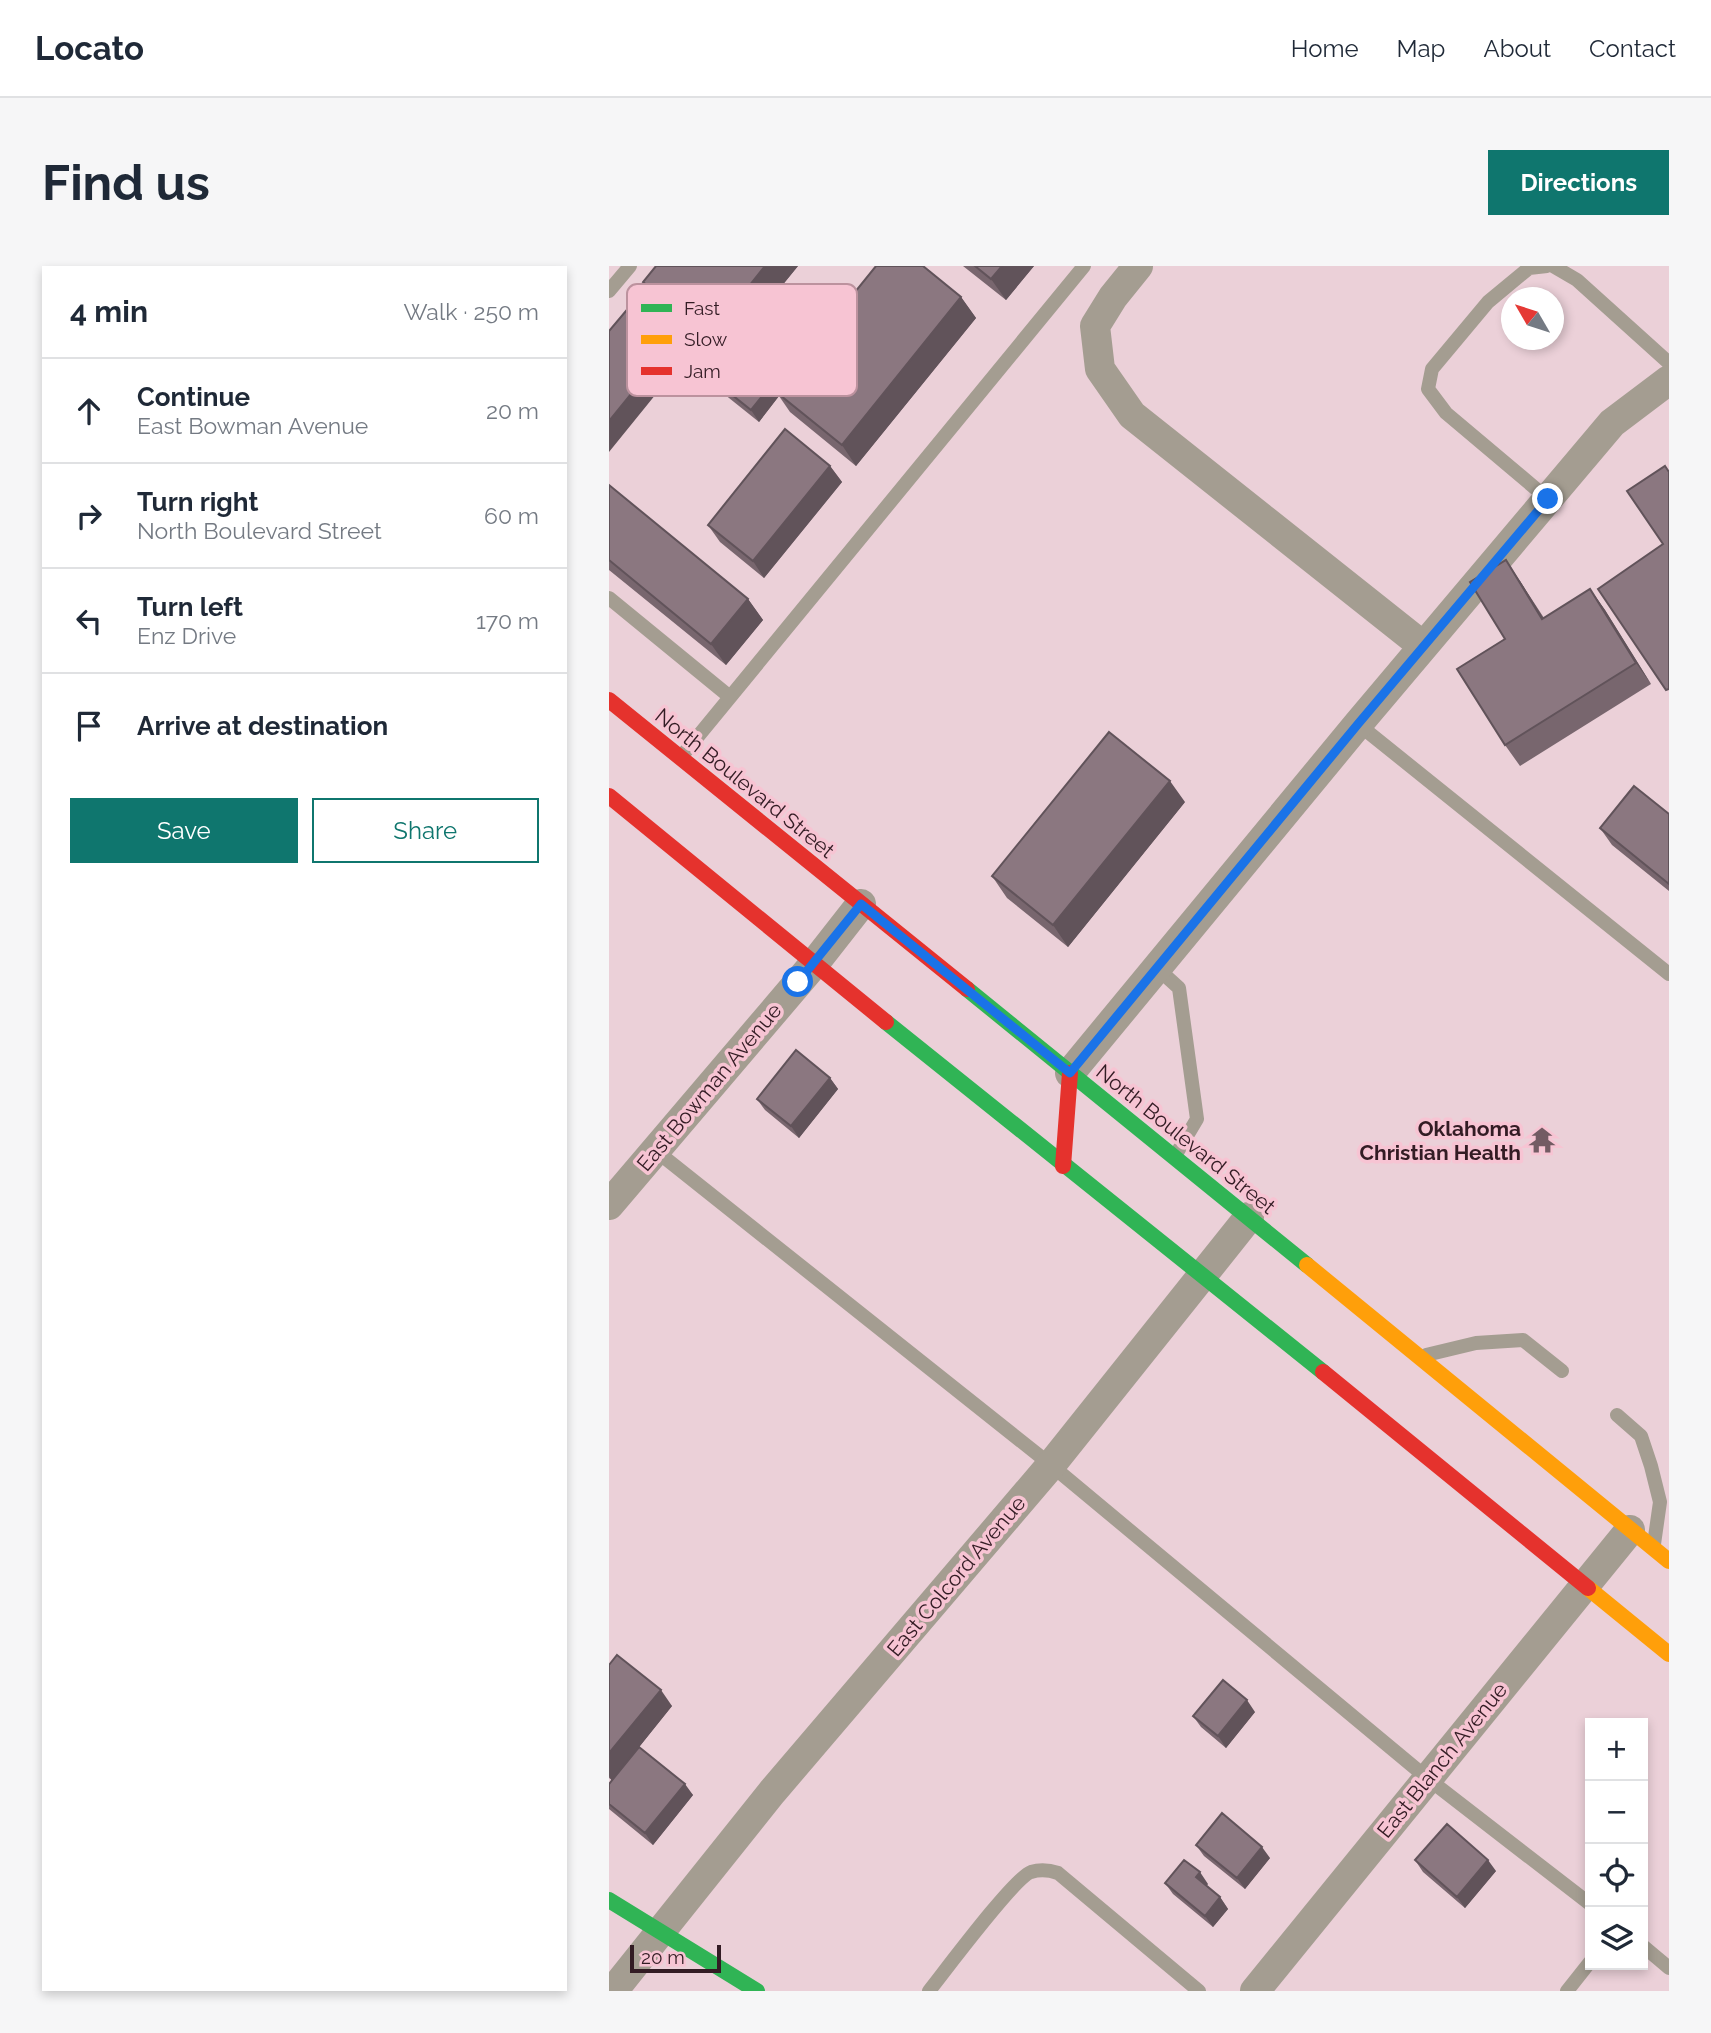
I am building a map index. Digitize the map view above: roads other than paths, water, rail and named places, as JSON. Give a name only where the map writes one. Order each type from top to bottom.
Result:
[{"type":"main road","name":"North Boulevard Street","points":[[609,700],[1249,1217],[1669,1561]]},
{"type":"main road","points":[[609,796],[1669,1654]]},
{"type":"main road","points":[[1063,1166],[1070,1073]]},
{"type":"main road","points":[[609,1900],[757,1991]]},
{"type":"street","points":[[1138,266],[1113,297],[1095,326],[1100,369],[1132,415],[1423,646]]},
{"type":"street","points":[[1070,1073],[1423,646],[1612,423],[1669,380]]},
{"type":"street","name":"East Bowman Avenue","points":[[609,1205],[814,964],[861,904]]},
{"type":"street","name":"East Colcord Avenue","points":[[613,1991],[772,1792],[1051,1465],[1249,1217]]},
{"type":"street","name":"East Blanch Avenue","points":[[1255,1991],[1630,1530]]},
{"type":"lane","points":[[609,291],[630,266]]},
{"type":"lane","points":[[681,757],[1084,266]]},
{"type":"lane","points":[[1546,266],[1529,268],[1488,302],[1432,369],[1429,389],[1446,413],[1548,499]]},
{"type":"lane","points":[[1553,266],[1577,280],[1669,363]]},
{"type":"lane","points":[[609,598],[730,697]]},
{"type":"lane","points":[[1358,724],[1669,974]]},
{"type":"lane","points":[[1157,968],[1179,988],[1197,1119],[1174,1157]]},
{"type":"lane","points":[[655,1150],[1051,1465],[1427,1778],[1585,1900]]},
{"type":"lane","points":[[1418,1356],[1476,1343],[1523,1340],[1562,1371]]},
{"type":"lane","points":[[1617,1415],[1641,1436],[1651,1466],[1660,1502],[1654,1548]]},
{"type":"lane","points":[[929,1991],[987,1918],[1029,1872],[1046,1869],[1058,1873],[1199,1991]]},
{"type":"lane","points":[[1648,1950],[1669,1968]]},
{"type":"lane","points":[[1567,1991],[1585,1968]]},
{"type":"place","name":"Oklahoma Christian Health","points":[[1542,1140]]}]
